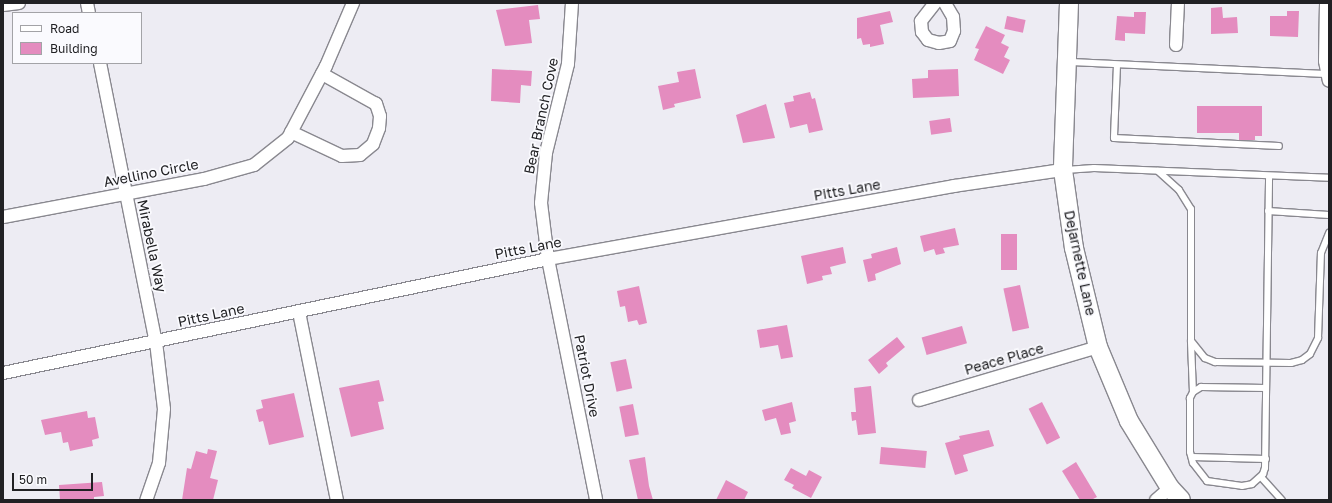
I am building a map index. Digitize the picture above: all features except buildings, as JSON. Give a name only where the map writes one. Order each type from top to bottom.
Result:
[{"type":"main road","name":"Dejarnette Lane","points":[[1069,3],[1063,170],[1074,248],[1098,347],[1129,421],[1175,494]]},
{"type":"street","points":[[3,5],[19,3]]},
{"type":"street","name":"Avellino Circle","points":[[3,217],[204,178],[254,165],[288,138],[322,74],[353,3]]},
{"type":"street","name":"Bear Branch Cove","points":[[548,259],[541,203],[546,153],[568,64],[572,3]]},
{"type":"street","points":[[935,3],[921,21],[922,32],[928,40],[939,43],[950,41],[954,31],[953,17],[945,3]]},
{"type":"street","points":[[1176,45],[1178,3]]},
{"type":"street","points":[[1326,3],[1325,61],[1328,77]]},
{"type":"street","name":"Mirabella Way","points":[[100,64],[156,342],[164,409],[159,464],[146,500]]},
{"type":"street","points":[[291,132],[342,156],[360,155],[373,144],[379,128],[380,116],[376,104],[322,74]]},
{"type":"street","name":"Pitts Lane","points":[[3,373],[548,259],[954,186],[1063,170]]},
{"type":"street","name":"Patriot Drive","points":[[548,259],[596,500]]},
{"type":"street","points":[[299,312],[337,500]]},
{"type":"street","name":"Peace Place","points":[[919,400],[1098,347]]},
{"type":"street","points":[[1156,500],[1175,494]]},
{"type":"lane","points":[[1067,62],[1328,77]]},
{"type":"lane","points":[[1117,65],[1114,138],[1279,146]]},
{"type":"lane","points":[[1063,170],[1094,168],[1329,178]]},
{"type":"lane","points":[[1158,171],[1179,190],[1191,209],[1191,341],[1193,392],[1190,398],[1192,457],[1207,481],[1242,486],[1252,484],[1261,477],[1266,468],[1269,176]]},
{"type":"lane","points":[[1268,211],[1329,215]]},
{"type":"lane","points":[[1191,341],[1205,358],[1215,362],[1291,363],[1302,360],[1315,347],[1318,338],[1321,253],[1329,233]]},
{"type":"lane","points":[[1193,392],[1201,387],[1266,388]]},
{"type":"lane","points":[[1192,457],[1266,458]]},
{"type":"lane","points":[[1261,477],[1282,500]]}]
